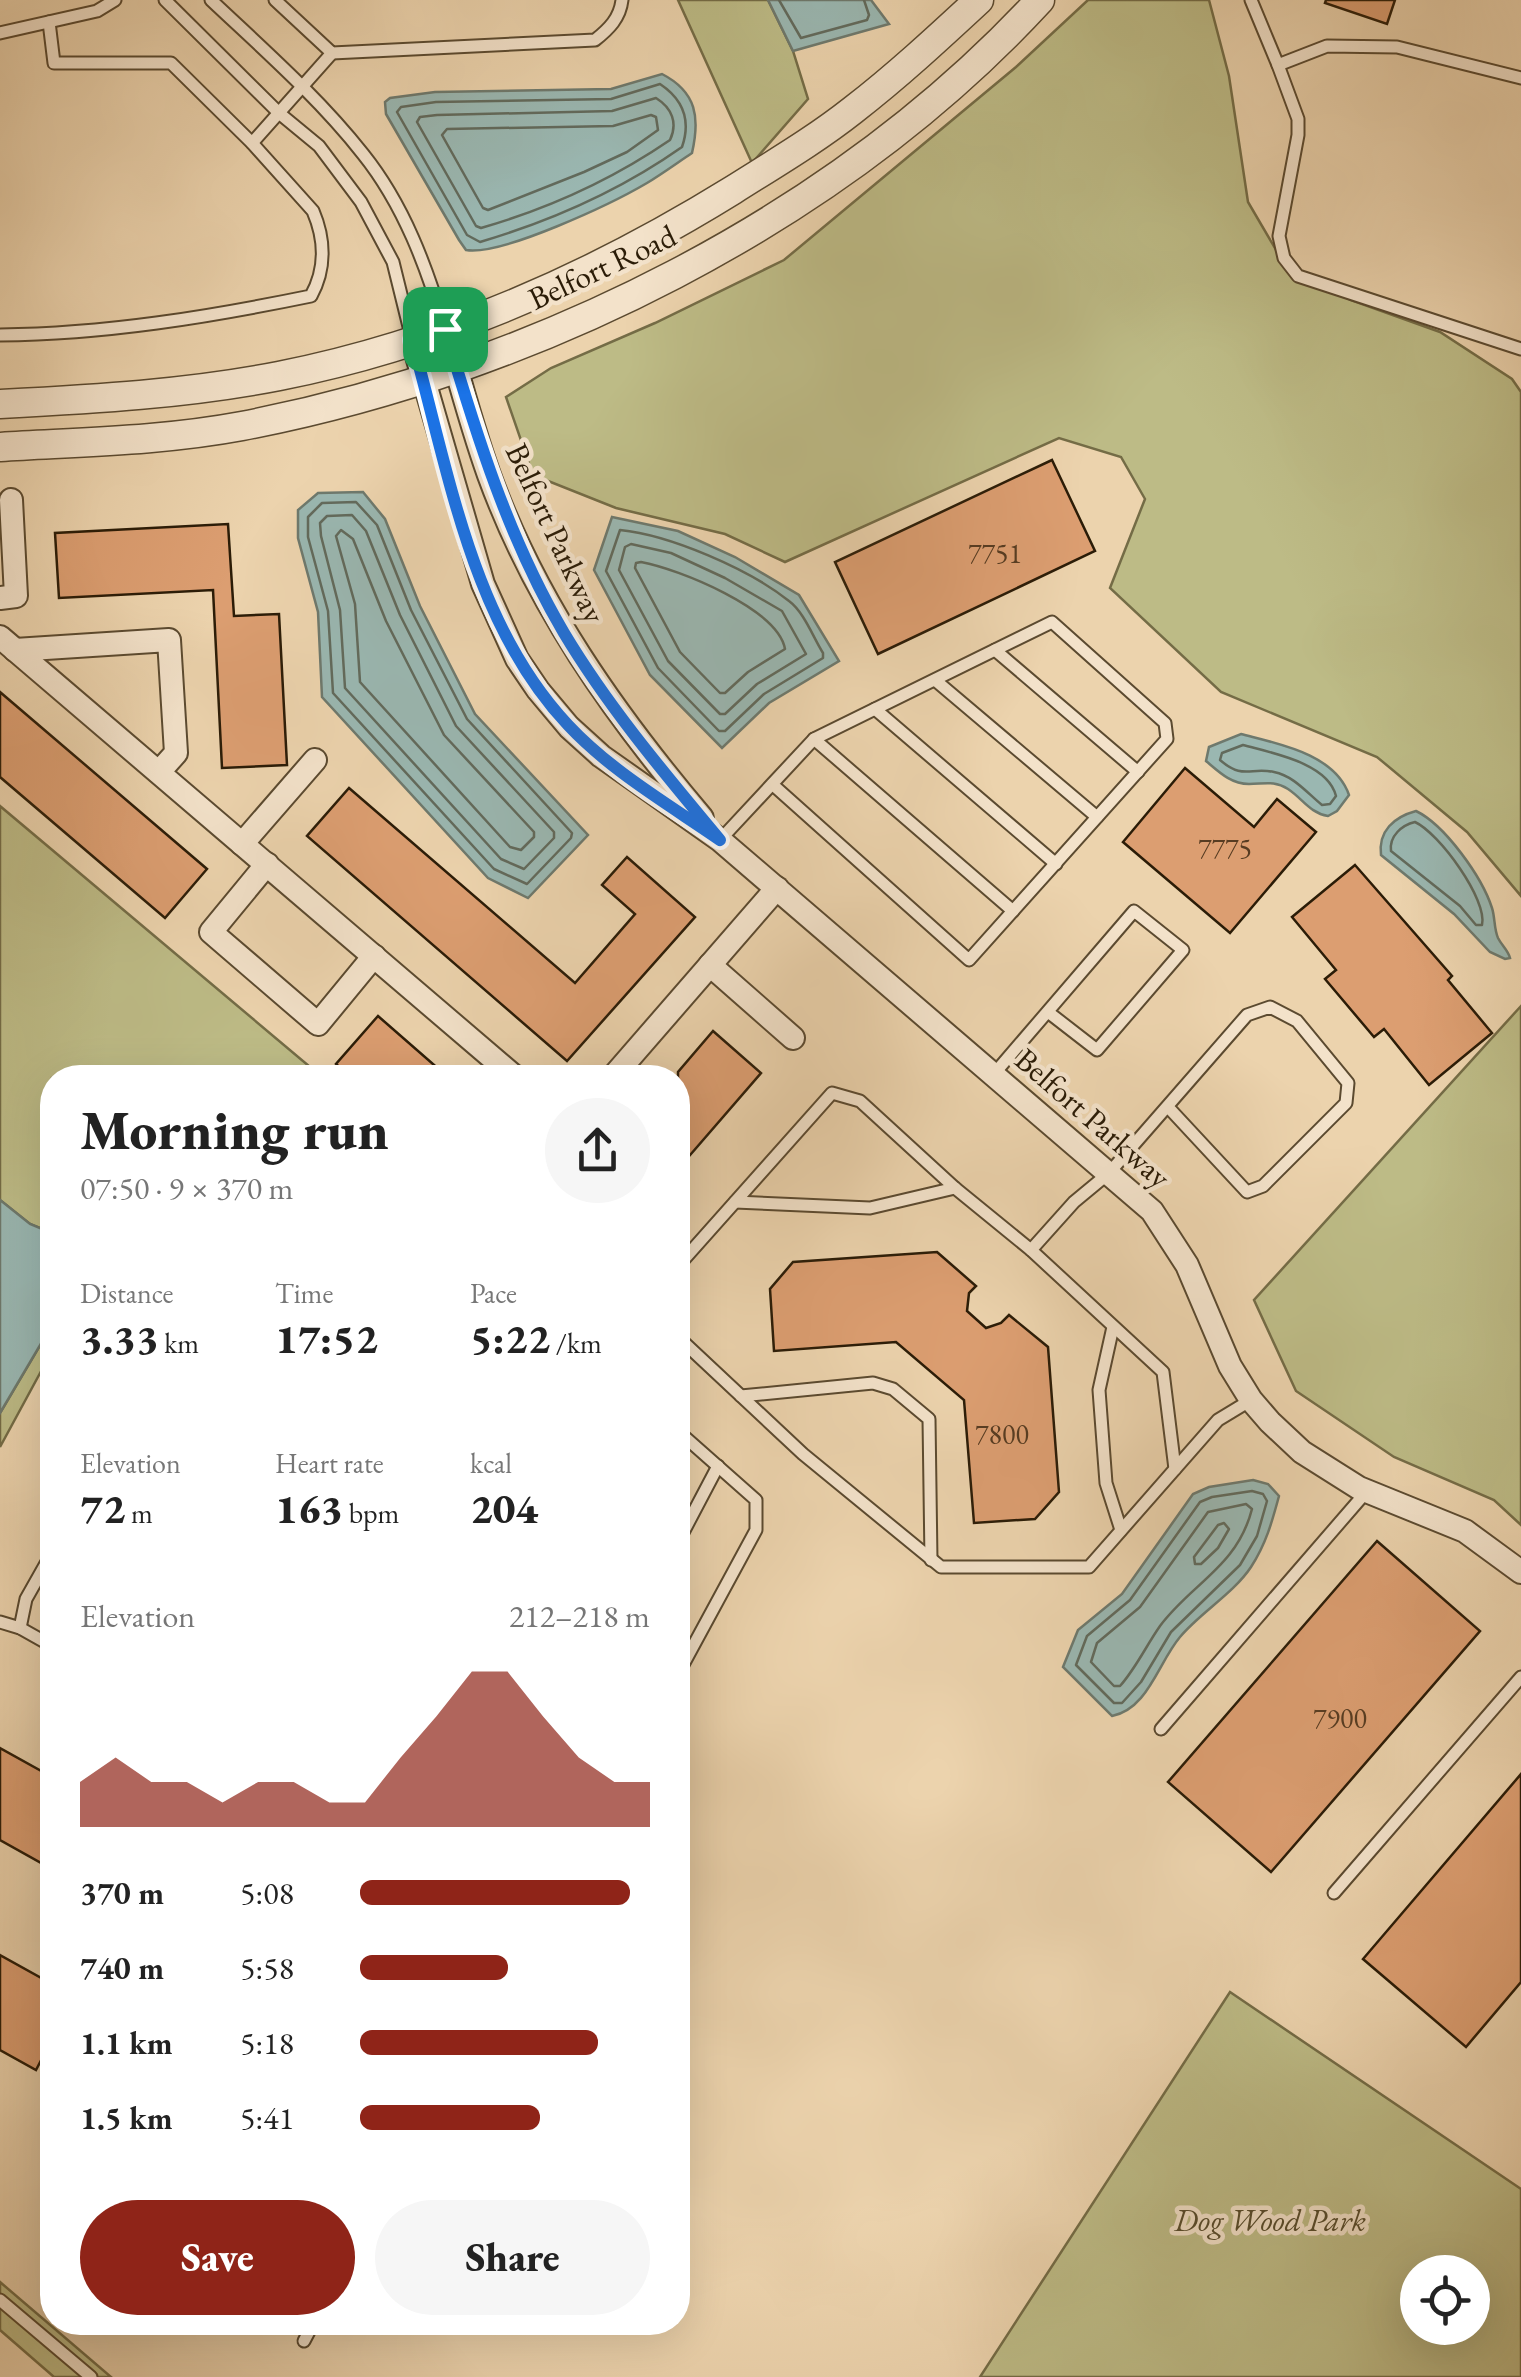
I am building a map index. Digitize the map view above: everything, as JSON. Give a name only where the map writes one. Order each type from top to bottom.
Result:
[{"type":"street","name":"Belfort Road","points":[[0,404],[151,396],[261,378],[329,364],[412,340],[518,303],[674,226],[754,177],[853,110],[979,0]]},
{"type":"street","name":"Belfort Road","points":[[0,447],[155,438],[237,427],[423,380],[552,331],[695,263],[826,182],[940,95],[1040,0]]},
{"type":"street","name":"Belfort Parkway","points":[[445,329],[490,476],[525,558],[563,631],[633,734],[720,840]]},
{"type":"street","name":"Belfort Parkway","points":[[412,340],[470,546],[498,621],[517,659],[569,726],[601,756],[720,840],[778,888],[1152,1210],[1187,1265],[1230,1366],[1250,1400],[1302,1452],[1366,1491],[1465,1531],[1521,1572]]},
{"type":"street","points":[[0,598],[16,596],[11,500]]},
{"type":"street","points":[[8,644],[169,640],[176,753],[159,772]]},
{"type":"street","points":[[8,644],[501,1065]]},
{"type":"street","points":[[242,844],[315,760]]},
{"type":"street","points":[[266,864],[211,932],[305,1013],[318,1024],[374,956]]},
{"type":"street","points":[[623,1065],[778,888]]},
{"type":"street","points":[[710,966],[793,1038]]},
{"type":"lane","points":[[0,34],[97,11],[115,0]]},
{"type":"lane","points":[[166,0],[279,113],[319,146],[361,202],[393,262],[412,340]]},
{"type":"lane","points":[[210,0],[366,156],[402,215],[430,277],[445,329]]},
{"type":"lane","points":[[275,0],[332,53],[595,40],[610,29],[621,11],[622,0]]},
{"type":"lane","points":[[1251,0],[1298,118],[1279,236],[1284,258],[1298,276],[1521,349]]},
{"type":"lane","points":[[0,335],[123,329],[312,296],[321,279],[323,233],[314,212],[252,143],[171,63],[54,63],[49,22]]},
{"type":"lane","points":[[1278,64],[1327,46],[1398,48],[1521,78]]},
{"type":"lane","points":[[252,143],[332,53]]},
{"type":"lane","points":[[720,840],[772,784],[814,739],[1052,622],[1164,723],[1167,739],[969,960],[772,784]]},
{"type":"lane","points":[[995,650],[1138,772]]},
{"type":"lane","points":[[935,680],[1097,818]]},
{"type":"lane","points":[[874,709],[1056,864]]},
{"type":"lane","points":[[814,739],[1014,911]]},
{"type":"lane","points":[[994,1074],[1134,911],[1183,950],[1098,1050],[1048,1012]]},
{"type":"lane","points":[[1032,1250],[1074,1202],[1109,1173],[1247,1016],[1270,1008],[1297,1021],[1348,1083],[1346,1103],[1264,1186],[1247,1192],[1168,1106]]},
{"type":"lane","points":[[690,1253],[832,1093],[860,1102],[955,1188],[1032,1250],[1163,1372],[1175,1468]]},
{"type":"lane","points":[[736,1202],[870,1208],[955,1188]]},
{"type":"lane","points":[[1113,1327],[1099,1390],[1106,1484],[1121,1530]]},
{"type":"lane","points":[[690,1348],[802,1454],[941,1567],[1089,1567],[1218,1420],[1250,1400]]},
{"type":"lane","points":[[741,1396],[874,1384],[893,1388],[930,1420],[931,1560]]},
{"type":"lane","points":[[690,1442],[756,1500],[756,1530],[690,1652]]},
{"type":"lane","points":[[690,1519],[718,1466]]},
{"type":"lane","points":[[1161,1729],[1366,1491]]},
{"type":"lane","points":[[20,1628],[26,1600],[40,1575]]},
{"type":"lane","points":[[0,1622],[40,1639]]},
{"type":"lane","points":[[1334,1893],[1521,1677]]},
{"type":"lane","points":[[0,2300],[40,2334]]},
{"type":"lane","points":[[41,2335],[91,2377]]},
{"type":"lane","points":[[304,2341],[307,2335]]},
{"type":"green space","points":[[678,0],[768,0],[793,51],[808,99],[752,163]]},
{"type":"green space","points":[[1088,0],[1209,0],[1229,76],[1248,202],[1286,267],[1351,300],[1440,332],[1512,379],[1521,392],[1521,896],[1467,832],[1377,757],[1221,692],[1110,588],[1145,499],[1121,457],[1059,438],[785,562],[725,534],[616,508],[533,475],[506,397],[551,368],[784,260],[1016,67]]},
{"type":"green space","points":[[0,806],[308,1065],[40,1065],[40,1228],[0,1200]]},
{"type":"green space","points":[[1521,1006],[1521,1525],[1494,1500],[1394,1457],[1296,1391],[1254,1300]]},
{"type":"green space","points":[[40,1345],[40,1373],[0,1447],[0,1413]]},
{"type":"green space","name":"Dog Wood Park","points":[[1230,1992],[1521,2189],[1521,2377],[980,2377]]},
{"type":"green space","points":[[0,2282],[40,2316],[40,2335],[62,2335],[111,2377],[54,2377],[0,2330]]},
{"type":"water","points":[[768,0],[871,0],[889,24],[793,51]]},
{"type":"water","points":[[662,74],[683,89],[693,107],[696,128],[692,153],[647,183],[584,215],[530,237],[483,250],[466,250],[386,114],[385,102],[390,98],[435,92],[611,89]]},
{"type":"water","points":[[363,492],[385,519],[420,606],[475,714],[588,835],[528,898],[488,878],[322,697],[318,612],[298,538],[298,510],[318,493]]},
{"type":"water","points":[[612,517],[678,531],[735,557],[799,595],[839,661],[769,703],[722,748],[650,675],[594,570]]},
{"type":"water","points":[[1241,734],[1319,760],[1342,781],[1349,795],[1328,816],[1311,809],[1283,786],[1231,780],[1206,761],[1209,747]]},
{"type":"water","points":[[1416,811],[1439,828],[1471,867],[1487,896],[1498,938],[1510,958],[1490,952],[1454,914],[1381,855],[1382,839],[1389,826]]},
{"type":"water","points":[[0,1200],[40,1228],[40,1345],[0,1413]]},
{"type":"water","points":[[1253,1480],[1268,1484],[1279,1496],[1256,1558],[1244,1577],[1180,1637],[1144,1695],[1124,1712],[1112,1716],[1063,1667],[1078,1630],[1122,1594],[1193,1494],[1209,1487]]},
{"type":"building","points":[[1395,0],[1387,24],[1325,3]]},
{"type":"building","points":[[1052,460],[1095,551],[878,654],[835,562]]},
{"type":"building","points":[[228,524],[234,616],[279,614],[287,765],[222,768],[213,590],[59,598],[55,533]]},
{"type":"building","points":[[0,692],[207,869],[165,918],[0,777]]},
{"type":"building","points":[[1185,768],[1254,827],[1277,799],[1316,832],[1230,933],[1123,842]]},
{"type":"building","points":[[349,788],[575,983],[635,914],[602,885],[627,857],[695,917],[567,1061],[307,836]]},
{"type":"building","points":[[1355,865],[1452,976],[1448,980],[1492,1033],[1429,1085],[1384,1029],[1374,1037],[1325,979],[1336,970],[1292,917]]},
{"type":"building","points":[[378,1016],[434,1065],[337,1065]]},
{"type":"building","points":[[713,1031],[761,1073],[690,1155],[690,1065],[684,1065]]},
{"type":"building","points":[[937,1252],[976,1286],[969,1293],[967,1311],[986,1328],[1001,1323],[1009,1315],[1048,1347],[1059,1492],[1035,1519],[974,1523],[964,1400],[896,1342],[774,1351],[770,1289],[793,1262]]},
{"type":"building","points":[[1377,1541],[1480,1631],[1271,1872],[1168,1782]]},
{"type":"building","points":[[0,1748],[40,1770],[40,1862],[0,1840]]},
{"type":"building","points":[[1521,1774],[1521,1982],[1466,2047],[1363,1959]]},
{"type":"building","points":[[0,1955],[40,1977],[40,2062],[36,2070],[0,2050]]},
{"type":"route","points":[[445,329],[490,476],[545,598],[584,666],[633,734],[720,840],[601,756],[569,726],[517,659],[470,546],[412,340],[445,329]]}]
